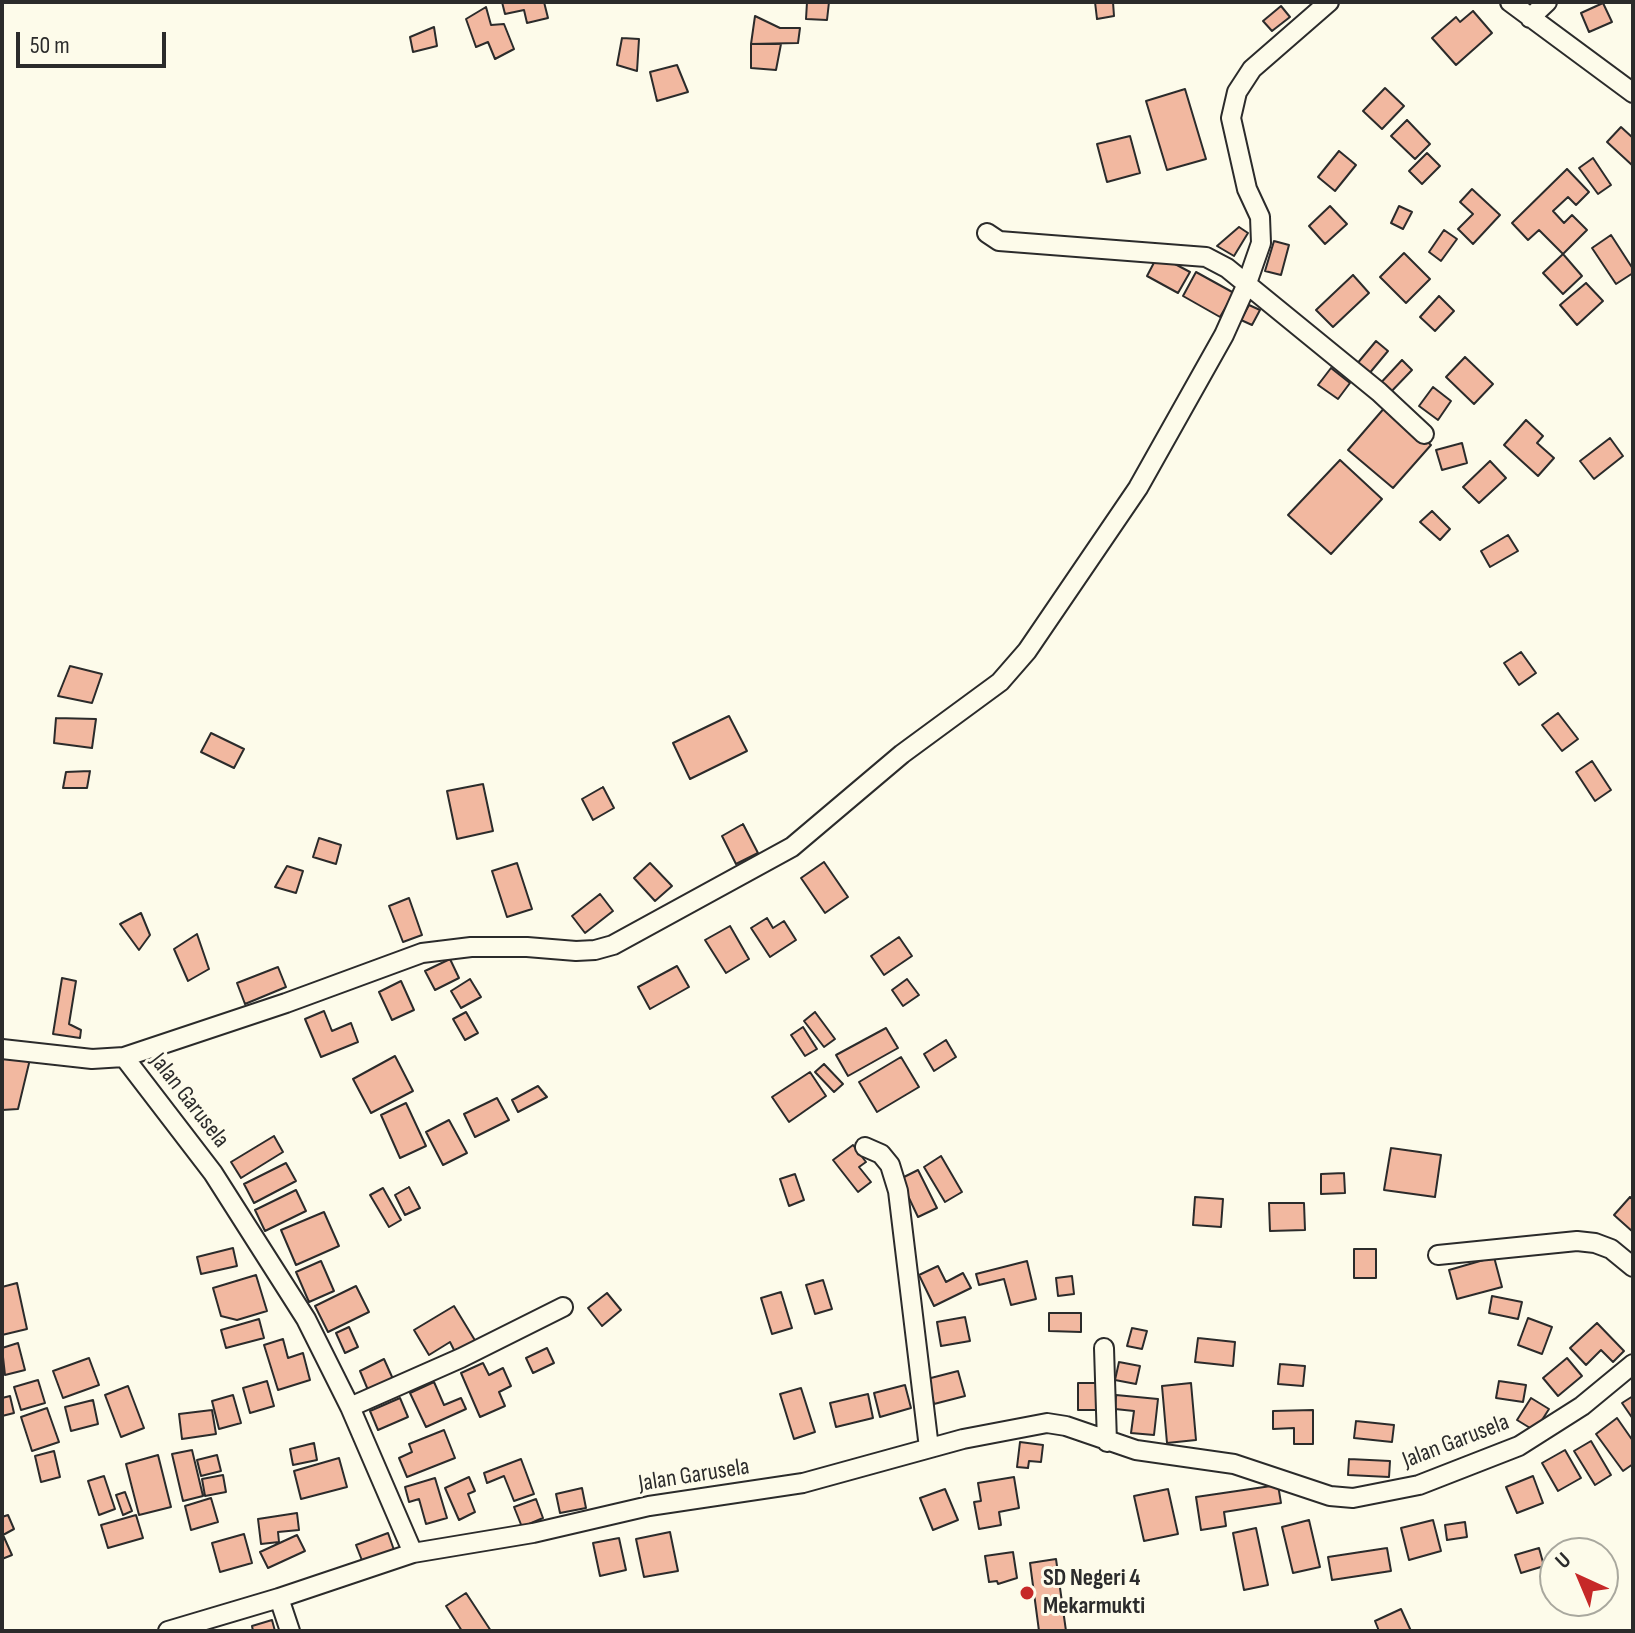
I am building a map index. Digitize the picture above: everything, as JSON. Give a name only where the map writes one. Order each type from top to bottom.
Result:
[{"type":"street","points":[[124,1057],[422,953],[471,947],[576,951],[613,945],[792,847],[902,754],[1015,668],[1138,488],[1224,335],[1261,243],[1260,217],[1247,189],[1231,118],[1237,92],[1252,69],[1329,2]]},
{"type":"street","points":[[1510,2],[1633,93]]},
{"type":"street","points":[[1530,18],[1547,2]]},
{"type":"street","points":[[987,233],[999,241],[1206,257],[1227,268],[1379,392],[1424,434]]},
{"type":"street","name":"Jalan Garusela","points":[[2,1049],[92,1059],[124,1057],[222,1186],[306,1319],[350,1407],[413,1553],[533,1533],[649,1506],[803,1483],[929,1448],[1047,1423],[1066,1426],[1136,1450],[1234,1464],[1330,1496],[1353,1498],[1419,1485],[1519,1446],[1582,1406],[1633,1364]]},
{"type":"street","points":[[865,1147],[881,1154],[890,1165],[898,1191],[929,1448]]},
{"type":"street","points":[[1438,1255],[1577,1241],[1611,1249],[1633,1267]]},
{"type":"street","points":[[350,1407],[461,1358],[563,1307]]},
{"type":"street","points":[[1104,1348],[1107,1442]]},
{"type":"street","points":[[168,1631],[413,1553]]},
{"type":"street","points":[[279,1598],[290,1631]]},
{"type":"building","points":[[502,2],[544,2],[548,18],[527,23],[524,10],[505,14]]},
{"type":"building","points":[[807,2],[829,2],[827,20],[806,19]]},
{"type":"building","points":[[1095,2],[1113,2],[1114,16],[1097,19]]},
{"type":"building","points":[[1603,3],[1612,22],[1589,32],[1581,13]]},
{"type":"building","points":[[1281,6],[1290,17],[1272,31],[1263,21]]},
{"type":"building","points":[[486,7],[491,25],[504,24],[514,49],[495,59],[488,42],[476,47],[466,19]]},
{"type":"building","points":[[1473,11],[1492,33],[1456,65],[1432,38],[1456,17],[1460,22]]},
{"type":"building","points":[[755,16],[780,28],[800,28],[798,43],[751,44]]},
{"type":"building","points":[[434,27],[437,46],[413,52],[410,37]]},
{"type":"building","points":[[622,38],[639,39],[637,71],[617,65]]},
{"type":"building","points":[[751,44],[781,44],[776,70],[751,68]]},
{"type":"building","points":[[677,65],[688,92],[657,101],[650,72]]},
{"type":"building","points":[[1385,88],[1404,106],[1382,129],[1363,111]]},
{"type":"building","points":[[1185,89],[1206,159],[1167,170],[1146,101]]},
{"type":"building","points":[[1407,120],[1430,144],[1415,159],[1391,136]]},
{"type":"building","points":[[1621,127],[1633,138],[1633,166],[1607,142]]},
{"type":"building","points":[[1130,136],[1140,173],[1107,182],[1097,144]]},
{"type":"building","points":[[1339,151],[1356,165],[1335,191],[1318,177]]},
{"type":"building","points":[[1427,153],[1440,166],[1422,184],[1409,171]]},
{"type":"building","points":[[1593,158],[1611,185],[1598,194],[1579,168]]},
{"type":"building","points":[[1567,169],[1589,192],[1576,205],[1568,197],[1553,211],[1564,223],[1572,215],[1587,230],[1563,254],[1539,230],[1528,240],[1512,223]]},
{"type":"building","points":[[1472,189],[1500,215],[1473,244],[1458,229],[1473,214],[1460,202]]},
{"type":"building","points":[[1330,206],[1347,224],[1325,244],[1309,226]]},
{"type":"building","points":[[1399,206],[1412,212],[1403,229],[1391,223]]},
{"type":"building","points":[[1239,227],[1248,233],[1234,256],[1217,246]]},
{"type":"building","points":[[1444,230],[1457,239],[1441,261],[1429,252]]},
{"type":"building","points":[[1611,235],[1633,269],[1633,273],[1616,284],[1592,248]]},
{"type":"building","points":[[1274,241],[1289,245],[1281,275],[1265,271]]},
{"type":"building","points":[[1404,253],[1430,279],[1406,303],[1380,277]]},
{"type":"building","points":[[1563,254],[1582,276],[1563,294],[1543,273]]},
{"type":"building","points":[[1158,255],[1190,272],[1178,293],[1147,276]]},
{"type":"building","points":[[1196,272],[1234,293],[1220,317],[1183,296]]},
{"type":"building","points":[[1353,275],[1369,293],[1333,327],[1316,310]]},
{"type":"building","points":[[1586,283],[1603,301],[1577,325],[1560,305]]},
{"type":"building","points":[[1439,296],[1454,311],[1435,331],[1420,317]]},
{"type":"building","points":[[1249,305],[1260,310],[1252,325],[1241,320]]},
{"type":"building","points":[[1376,341],[1388,351],[1368,375],[1356,365]]},
{"type":"building","points":[[1465,357],[1493,384],[1474,404],[1446,377]]},
{"type":"building","points":[[1402,360],[1412,370],[1387,396],[1377,387]]},
{"type":"building","points":[[1331,368],[1350,383],[1338,399],[1318,385]]},
{"type":"building","points":[[1433,387],[1451,401],[1438,420],[1419,406]]},
{"type":"building","points":[[1386,406],[1431,445],[1393,488],[1348,450]]},
{"type":"building","points":[[1526,420],[1543,436],[1537,443],[1554,458],[1538,476],[1504,445]]},
{"type":"building","points":[[1610,438],[1623,456],[1594,479],[1580,461]]},
{"type":"building","points":[[1462,443],[1467,463],[1442,470],[1436,450]]},
{"type":"building","points":[[1340,460],[1382,499],[1331,554],[1288,515]]},
{"type":"building","points":[[1490,461],[1506,478],[1479,503],[1463,487]]},
{"type":"building","points":[[1432,511],[1450,529],[1440,540],[1420,522]]},
{"type":"building","points":[[1508,535],[1518,551],[1490,567],[1481,551]]},
{"type":"building","points":[[1521,652],[1536,673],[1519,685],[1504,663]]},
{"type":"building","points":[[70,666],[102,674],[92,703],[58,696]]},
{"type":"building","points":[[1558,713],[1578,739],[1562,751],[1542,725]]},
{"type":"building","points":[[729,716],[747,751],[690,779],[673,743]]},
{"type":"building","points":[[56,718],[96,719],[92,748],[54,743]]},
{"type":"building","points":[[211,733],[244,749],[234,768],[201,752]]},
{"type":"building","points":[[1592,761],[1611,790],[1595,801],[1576,772]]},
{"type":"building","points":[[90,771],[87,788],[63,788],[66,772]]},
{"type":"building","points":[[483,784],[493,831],[457,839],[447,791]]},
{"type":"building","points":[[603,787],[614,808],[593,820],[582,799]]},
{"type":"building","points":[[743,824],[758,853],[736,864],[722,836]]},
{"type":"building","points":[[319,838],[341,845],[336,864],[313,857]]},
{"type":"building","points":[[824,862],[848,897],[825,913],[801,878]]},
{"type":"building","points":[[517,863],[532,909],[507,917],[492,871]]},
{"type":"building","points":[[650,863],[672,886],[655,901],[634,878]]},
{"type":"building","points":[[287,866],[303,871],[296,893],[275,887]]},
{"type":"building","points":[[600,894],[613,911],[585,933],[572,916]]},
{"type":"building","points":[[409,898],[422,935],[403,942],[389,906]]},
{"type":"building","points":[[141,913],[150,935],[139,950],[120,924]]},
{"type":"building","points":[[767,918],[773,928],[784,921],[796,940],[770,957],[751,928]]},
{"type":"building","points":[[730,926],[749,959],[726,973],[705,940]]},
{"type":"building","points":[[197,934],[209,969],[188,981],[174,949]]},
{"type":"building","points":[[899,937],[912,956],[884,975],[871,956]]},
{"type":"building","points":[[450,959],[459,978],[435,990],[425,971]]},
{"type":"building","points":[[677,966],[689,987],[650,1009],[638,987]]},
{"type":"building","points":[[278,967],[286,987],[245,1004],[237,983]]},
{"type":"building","points":[[62,978],[76,981],[69,1024],[81,1030],[80,1038],[53,1034]]},
{"type":"building","points":[[470,979],[481,997],[461,1008],[451,991]]},
{"type":"building","points":[[907,979],[919,995],[903,1006],[892,990]]},
{"type":"building","points":[[401,981],[414,1010],[392,1020],[379,992]]},
{"type":"building","points":[[324,1011],[332,1031],[351,1023],[358,1042],[321,1057],[305,1019]]},
{"type":"building","points":[[466,1012],[478,1033],[465,1040],[453,1019]]},
{"type":"building","points":[[815,1012],[835,1039],[824,1047],[804,1021]]},
{"type":"building","points":[[803,1027],[817,1049],[805,1056],[791,1035]]},
{"type":"building","points":[[886,1028],[898,1048],[848,1076],[836,1055]]},
{"type":"building","points":[[946,1040],[956,1057],[934,1071],[924,1054]]},
{"type":"building","points":[[2,1054],[31,1055],[18,1109],[2,1110]]},
{"type":"building","points":[[395,1056],[413,1091],[371,1113],[353,1079]]},
{"type":"building","points":[[901,1057],[919,1087],[877,1112],[859,1082]]},
{"type":"building","points":[[824,1064],[843,1084],[834,1092],[815,1072]]},
{"type":"building","points":[[810,1072],[826,1096],[789,1122],[772,1097]]},
{"type":"building","points":[[538,1086],[547,1097],[518,1112],[512,1100]]},
{"type":"building","points":[[497,1098],[509,1120],[475,1137],[464,1114]]},
{"type":"building","points":[[406,1103],[426,1146],[400,1158],[381,1115]]},
{"type":"building","points":[[449,1120],[467,1153],[443,1165],[426,1132]]},
{"type":"building","points":[[274,1136],[283,1152],[241,1178],[231,1162]]},
{"type":"building","points":[[853,1145],[866,1162],[859,1167],[871,1182],[858,1192],[833,1160]]},
{"type":"building","points":[[1391,1148],[1441,1155],[1435,1197],[1384,1190]]},
{"type":"building","points":[[941,1156],[962,1192],[945,1202],[924,1167]]},
{"type":"building","points":[[286,1163],[296,1181],[254,1203],[244,1184]]},
{"type":"building","points":[[918,1170],[937,1208],[918,1217],[900,1179]]},
{"type":"building","points":[[1344,1173],[1345,1193],[1321,1194],[1321,1174]]},
{"type":"building","points":[[795,1174],[804,1200],[789,1206],[780,1179]]},
{"type":"building","points":[[409,1187],[420,1208],[405,1215],[395,1195]]},
{"type":"building","points":[[383,1188],[401,1220],[389,1227],[370,1195]]},
{"type":"building","points":[[296,1190],[306,1211],[265,1231],[255,1210]]},
{"type":"building","points":[[1195,1197],[1223,1199],[1221,1227],[1193,1225]]},
{"type":"building","points":[[1630,1197],[1633,1200],[1633,1232],[1614,1215]]},
{"type":"building","points":[[1269,1203],[1304,1203],[1305,1230],[1270,1231]]},
{"type":"building","points":[[324,1212],[339,1246],[296,1265],[281,1230]]},
{"type":"building","points":[[233,1248],[237,1266],[201,1274],[197,1257]]},
{"type":"building","points":[[1354,1249],[1376,1249],[1376,1278],[1354,1278]]},
{"type":"building","points":[[1494,1257],[1502,1287],[1457,1299],[1449,1270]]},
{"type":"building","points":[[321,1261],[334,1291],[309,1302],[296,1272]]},
{"type":"building","points":[[1027,1261],[1036,1299],[1011,1305],[1004,1279],[979,1285],[976,1274]]},
{"type":"building","points":[[938,1266],[946,1282],[963,1273],[971,1288],[934,1306],[919,1275]]},
{"type":"building","points":[[256,1275],[267,1311],[237,1320],[221,1316],[213,1288]]},
{"type":"building","points":[[1072,1276],[1074,1294],[1058,1296],[1056,1278]]},
{"type":"building","points":[[823,1280],[832,1309],[815,1314],[806,1285]]},
{"type":"building","points":[[17,1283],[27,1329],[2,1335],[2,1287]]},
{"type":"building","points":[[356,1286],[369,1312],[328,1332],[315,1306]]},
{"type":"building","points":[[781,1292],[792,1328],[772,1334],[761,1298]]},
{"type":"building","points":[[607,1293],[621,1310],[602,1326],[588,1308]]},
{"type":"building","points":[[1492,1296],[1522,1302],[1518,1319],[1489,1313]]},
{"type":"building","points":[[454,1306],[476,1342],[456,1354],[450,1342],[429,1355],[414,1330]]},
{"type":"building","points":[[1049,1313],[1081,1313],[1081,1332],[1049,1331]]},
{"type":"building","points":[[965,1317],[970,1341],[941,1346],[937,1322]]},
{"type":"building","points":[[1528,1318],[1552,1327],[1542,1354],[1518,1345]]},
{"type":"building","points":[[259,1319],[264,1338],[226,1348],[221,1330]]},
{"type":"building","points":[[1597,1323],[1624,1351],[1613,1362],[1601,1350],[1586,1365],[1570,1348]]},
{"type":"building","points":[[349,1327],[358,1347],[345,1353],[336,1333]]},
{"type":"building","points":[[1132,1328],[1147,1331],[1142,1349],[1127,1346]]},
{"type":"building","points":[[1198,1338],[1235,1342],[1233,1366],[1195,1362]]},
{"type":"building","points":[[283,1339],[288,1358],[303,1353],[310,1380],[278,1390],[264,1345]]},
{"type":"building","points":[[18,1343],[25,1370],[5,1375],[2,1348]]},
{"type":"building","points":[[547,1348],[554,1363],[533,1373],[526,1358]]},
{"type":"building","points":[[89,1358],[99,1385],[63,1398],[53,1371]]},
{"type":"building","points":[[1567,1358],[1582,1376],[1558,1396],[1543,1378]]},
{"type":"building","points":[[384,1359],[393,1379],[368,1390],[360,1371]]},
{"type":"building","points":[[1119,1362],[1140,1366],[1136,1384],[1115,1380]]},
{"type":"building","points":[[483,1363],[489,1375],[503,1368],[511,1386],[499,1392],[505,1406],[480,1417],[461,1373]]},
{"type":"building","points":[[1280,1364],[1305,1366],[1303,1386],[1278,1384]]},
{"type":"building","points":[[958,1371],[965,1396],[934,1404],[927,1379]]},
{"type":"building","points":[[38,1380],[45,1403],[21,1410],[14,1387]]},
{"type":"building","points":[[267,1381],[274,1406],[250,1413],[243,1388]]},
{"type":"building","points":[[1499,1381],[1526,1385],[1523,1402],[1496,1398]]},
{"type":"building","points":[[434,1382],[444,1405],[461,1398],[466,1409],[426,1427],[410,1393]]},
{"type":"building","points":[[1078,1383],[1099,1383],[1100,1410],[1078,1410]]},
{"type":"building","points":[[1191,1383],[1196,1440],[1167,1443],[1162,1386]]},
{"type":"building","points":[[905,1385],[911,1408],[880,1417],[874,1393]]},
{"type":"building","points":[[128,1386],[144,1428],[121,1437],[105,1395]]},
{"type":"building","points":[[801,1388],[815,1432],[794,1439],[780,1394]]},
{"type":"building","points":[[868,1394],[873,1418],[836,1427],[830,1403]]},
{"type":"building","points":[[233,1395],[241,1423],[219,1429],[212,1401]]},
{"type":"building","points":[[1116,1395],[1158,1399],[1154,1435],[1131,1433],[1134,1411],[1115,1409]]},
{"type":"building","points":[[10,1396],[14,1413],[2,1416],[2,1398]]},
{"type":"building","points":[[1633,1396],[1633,1419],[1622,1403]]},
{"type":"building","points":[[400,1398],[408,1417],[378,1430],[370,1411]]},
{"type":"building","points":[[1531,1398],[1549,1409],[1535,1431],[1517,1420]]},
{"type":"building","points":[[93,1400],[98,1424],[71,1431],[65,1407]]},
{"type":"building","points":[[47,1408],[59,1442],[32,1451],[21,1417]]},
{"type":"building","points":[[212,1410],[216,1434],[182,1439],[179,1414]]},
{"type":"building","points":[[1313,1410],[1313,1444],[1294,1444],[1294,1428],[1273,1429],[1273,1411]]},
{"type":"building","points":[[1617,1418],[1633,1441],[1633,1464],[1623,1471],[1596,1434]]},
{"type":"building","points":[[1356,1421],[1394,1425],[1392,1442],[1354,1438]]},
{"type":"building","points":[[444,1430],[455,1458],[407,1477],[399,1458],[412,1452],[409,1444]]},
{"type":"building","points":[[1591,1441],[1611,1475],[1595,1485],[1574,1451]]},
{"type":"building","points":[[1020,1442],[1043,1445],[1041,1462],[1029,1461],[1028,1468],[1017,1467]]},
{"type":"building","points":[[314,1443],[317,1460],[293,1465],[290,1449]]},
{"type":"building","points":[[192,1450],[203,1496],[183,1501],[172,1454]]},
{"type":"building","points":[[1565,1450],[1581,1478],[1558,1491],[1542,1463]]},
{"type":"building","points":[[54,1451],[60,1477],[41,1482],[35,1456]]},
{"type":"building","points":[[158,1455],[171,1507],[139,1515],[126,1464]]},
{"type":"building","points":[[217,1455],[221,1471],[201,1476],[197,1460]]},
{"type":"building","points":[[339,1458],[347,1487],[301,1499],[294,1471]]},
{"type":"building","points":[[521,1459],[534,1494],[514,1501],[504,1476],[487,1483],[484,1473]]},
{"type":"building","points":[[1349,1459],[1390,1461],[1389,1477],[1348,1475]]},
{"type":"building","points":[[223,1475],[226,1492],[205,1496],[202,1479]]},
{"type":"building","points":[[104,1476],[115,1509],[99,1515],[88,1481]]},
{"type":"building","points":[[1533,1476],[1543,1503],[1517,1513],[1506,1487]]},
{"type":"building","points":[[469,1477],[475,1491],[468,1494],[475,1512],[459,1520],[445,1488]]},
{"type":"building","points":[[1014,1477],[1019,1508],[999,1512],[1001,1525],[979,1529],[974,1502],[981,1501],[978,1483]]},
{"type":"building","points":[[435,1478],[447,1518],[426,1524],[419,1499],[409,1502],[405,1487]]},
{"type":"building","points":[[1278,1485],[1281,1503],[1224,1512],[1226,1526],[1201,1530],[1196,1497]]},
{"type":"building","points":[[582,1488],[586,1508],[560,1513],[556,1494]]},
{"type":"building","points":[[945,1489],[958,1520],[933,1530],[920,1498]]},
{"type":"building","points":[[1168,1489],[1178,1534],[1144,1541],[1134,1496]]},
{"type":"building","points":[[125,1492],[132,1511],[123,1515],[116,1495]]},
{"type":"building","points":[[211,1498],[218,1522],[191,1530],[185,1506]]},
{"type":"building","points":[[536,1499],[543,1518],[522,1527],[514,1507]]},
{"type":"building","points":[[297,1513],[299,1530],[278,1532],[279,1542],[261,1544],[258,1519]]},
{"type":"building","points":[[8,1515],[14,1529],[3,1535],[12,1555],[2,1559],[2,1517]]},
{"type":"building","points":[[136,1515],[143,1538],[108,1548],[101,1525]]},
{"type":"building","points":[[1309,1520],[1320,1567],[1293,1573],[1282,1527]]},
{"type":"building","points":[[1433,1520],[1441,1551],[1409,1560],[1401,1528]]},
{"type":"building","points":[[1465,1522],[1467,1537],[1447,1540],[1445,1525]]},
{"type":"building","points":[[1256,1528],[1268,1585],[1244,1590],[1233,1533]]},
{"type":"building","points":[[670,1532],[678,1571],[644,1577],[636,1539]]},
{"type":"building","points":[[388,1533],[394,1550],[363,1563],[356,1545]]},
{"type":"building","points":[[244,1534],[252,1563],[220,1572],[212,1543]]},
{"type":"building","points":[[297,1535],[305,1551],[268,1568],[260,1552]]},
{"type":"building","points":[[619,1538],[626,1570],[600,1576],[593,1543]]},
{"type":"building","points":[[1387,1548],[1391,1571],[1332,1580],[1328,1557]]},
{"type":"building","points":[[1539,1548],[1539,1568],[1521,1573],[1515,1555]]},
{"type":"building","points":[[1013,1552],[1017,1578],[998,1584],[997,1581],[989,1582],[985,1556]]},
{"type":"building","points":[[1056,1559],[1066,1631],[1039,1631],[1030,1563]]},
{"type":"building","points":[[466,1593],[491,1631],[462,1631],[446,1606]]},
{"type":"building","points":[[1401,1609],[1411,1631],[1379,1631],[1375,1621]]},
{"type":"building","points":[[272,1620],[275,1631],[253,1631],[252,1626]]},
{"type":"place","name":"SD Negeri 4 Mekarmukti","points":[[1027,1593]]}]
